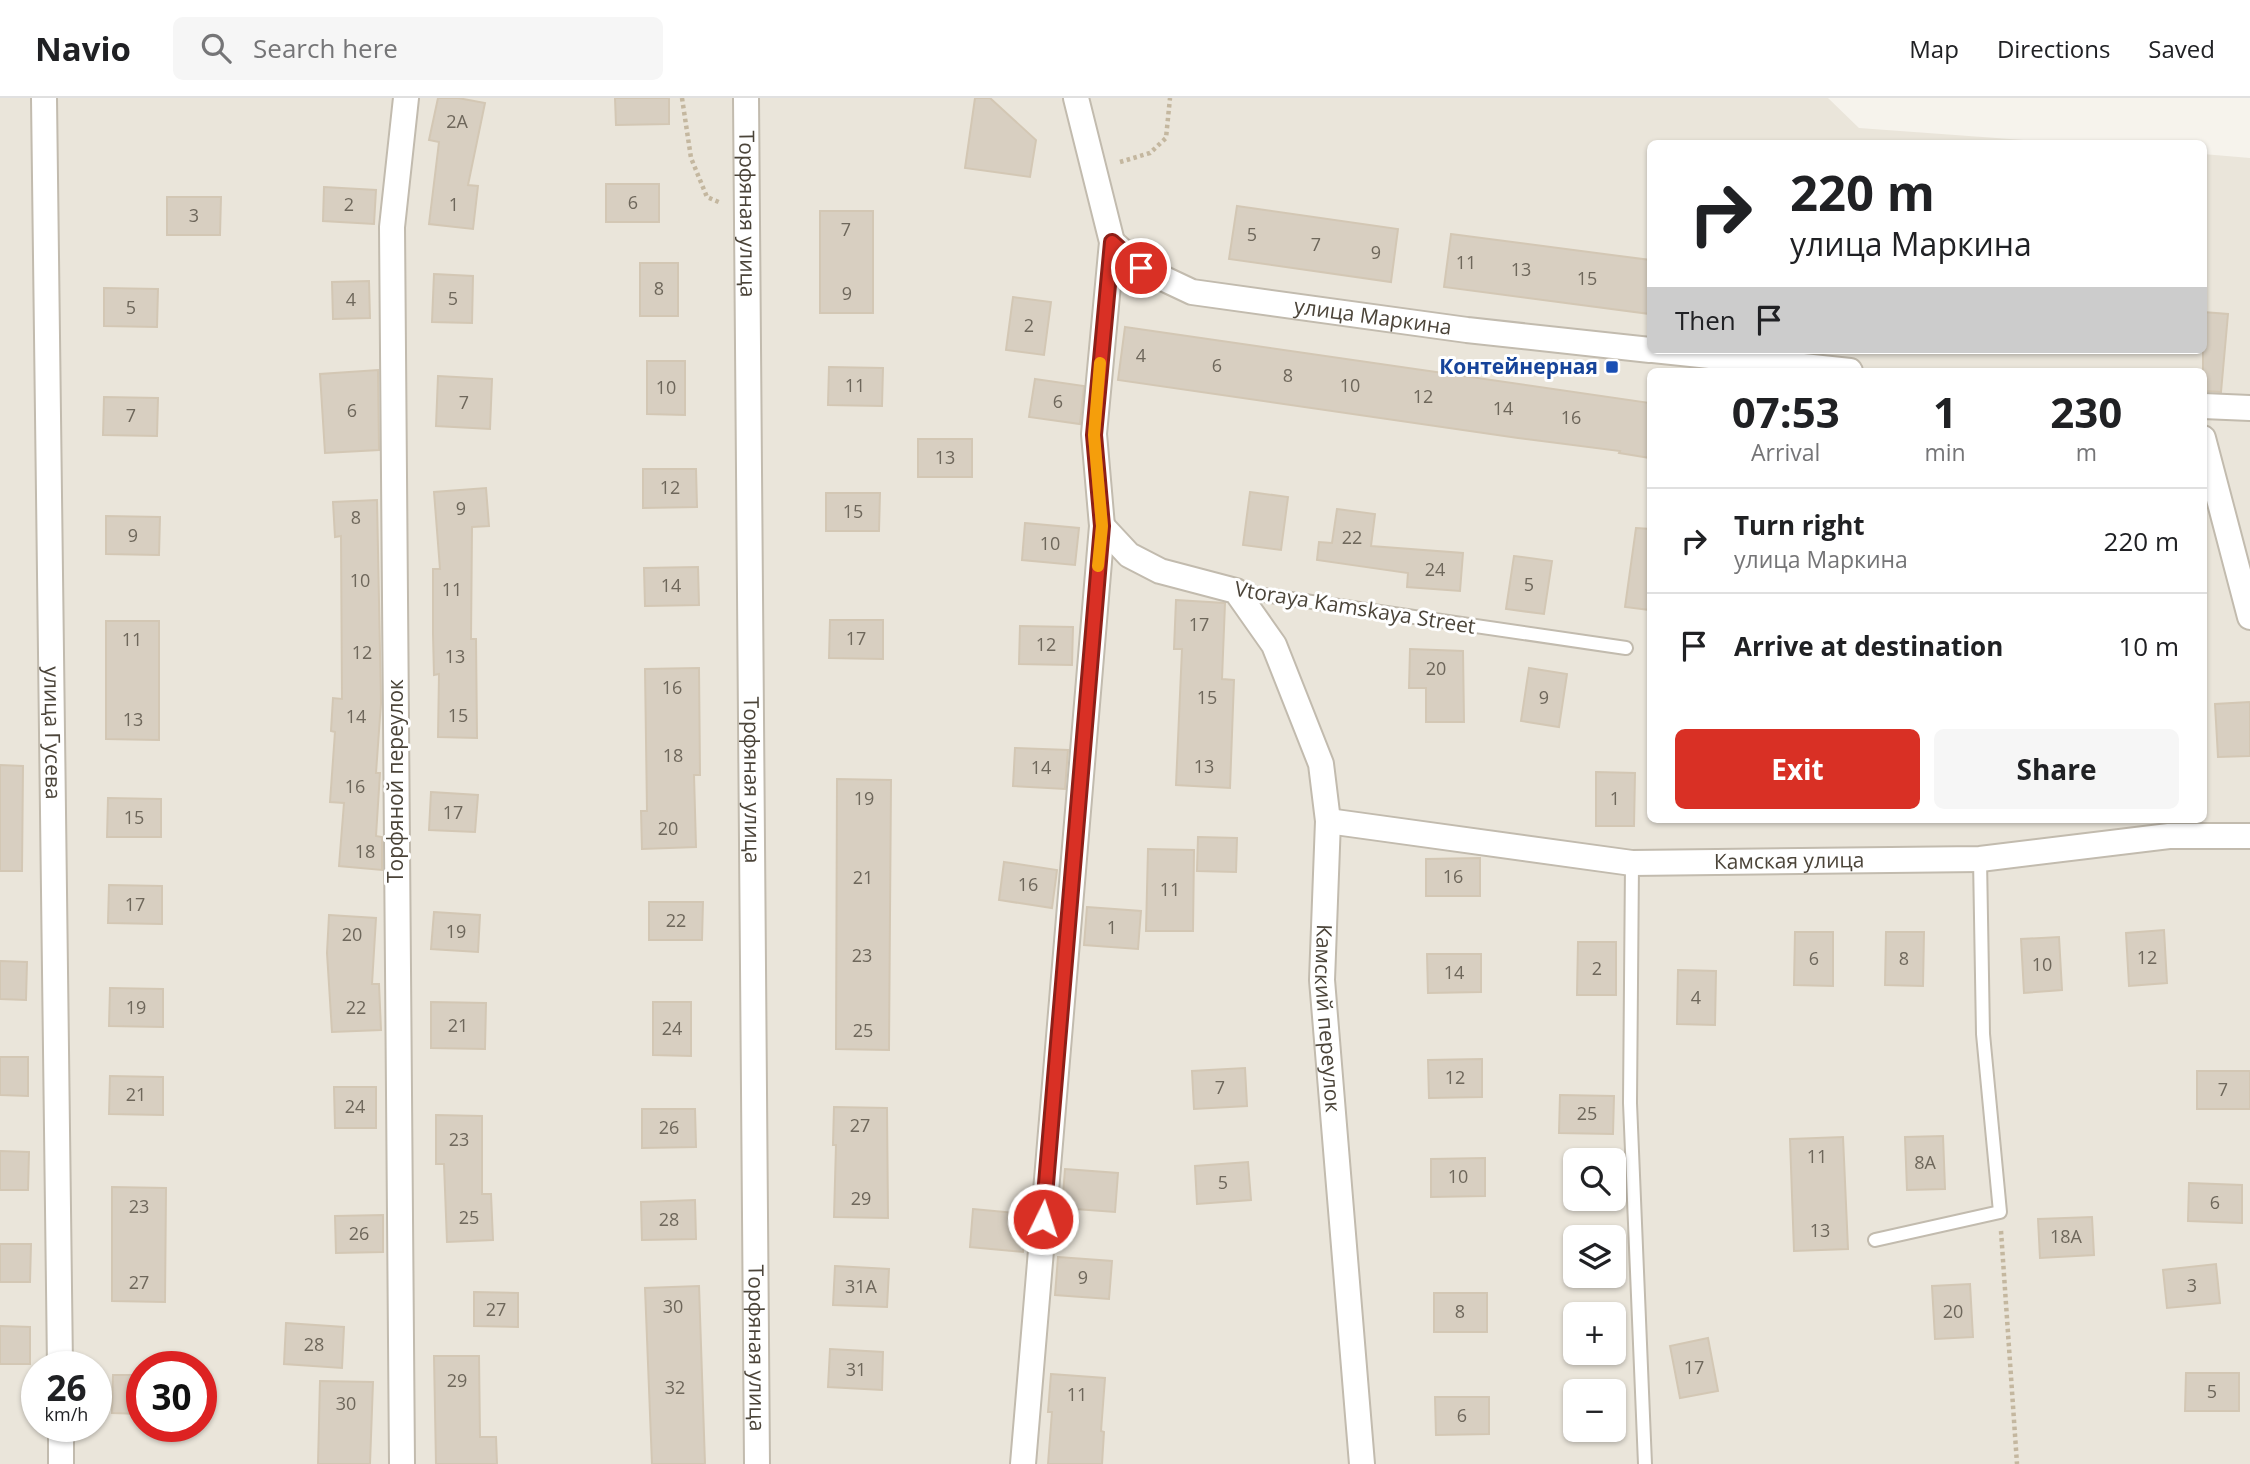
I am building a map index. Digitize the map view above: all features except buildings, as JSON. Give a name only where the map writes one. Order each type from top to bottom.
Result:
[{"type":"street","name":"улица Гусева","points":[[44,98],[60,1351]]},
{"type":"street","name":"Торфяной переулок","points":[[402,1464],[392,227],[406,98]]},
{"type":"street","name":"Торфяная улица","points":[[746,98],[757,1464]]},
{"type":"street","points":[[1023,1464],[1102,526],[1094,435],[1112,242],[1076,98]]},
{"type":"street","name":"улица Маркина","points":[[1112,242],[1141,268],[1192,292],[1467,330],[1647,350]]},
{"type":"street","name":"улица Маркина","points":[[1689,354],[1822,368]]},
{"type":"street","points":[[2207,406],[2250,408]]},
{"type":"street","points":[[2207,453],[2250,617]]},
{"type":"street","name":"Vtoraya Kamskaya Street","points":[[1102,526],[1129,555],[1160,571],[1236,591]]},
{"type":"street","name":"Камский переулок","points":[[1236,591],[1274,646],[1321,764],[1328,821],[1322,980],[1362,1464]]},
{"type":"street","name":"Камская улица","points":[[1328,821],[1632,863],[1980,859],[2169,836],[2250,836]]},
{"type":"street","points":[[61,1442],[61,1464]]},
{"type":"lane","name":"Vtoraya Kamskaya Street","points":[[1236,591],[1626,648]]},
{"type":"lane","points":[[1875,1240],[2000,1212],[1983,1034],[1980,859]]},
{"type":"lane","points":[[1632,863],[1630,1103],[1645,1464]]},
{"type":"path","points":[[681,98],[691,158],[707,197],[747,213]]},
{"type":"path","points":[[1093,170],[1150,153],[1166,138],[1170,98]]},
{"type":"path","points":[[2000,1212],[2017,1464]]},
{"type":"shaded area","points":[[0,98],[1828,98],[1859,128],[2023,140],[1647,140],[1647,354],[2207,354],[2207,154],[2250,158],[2250,1464],[0,1464]]},
{"type":"slow traffic","points":[[1098,566],[1102,526],[1094,435],[1100,363]]},
{"type":"place","name":"Контейнерная","points":[[1612,367]]},
{"type":"route","points":[[1043,1219],[1102,526],[1094,435],[1112,242],[1141,268]]}]
